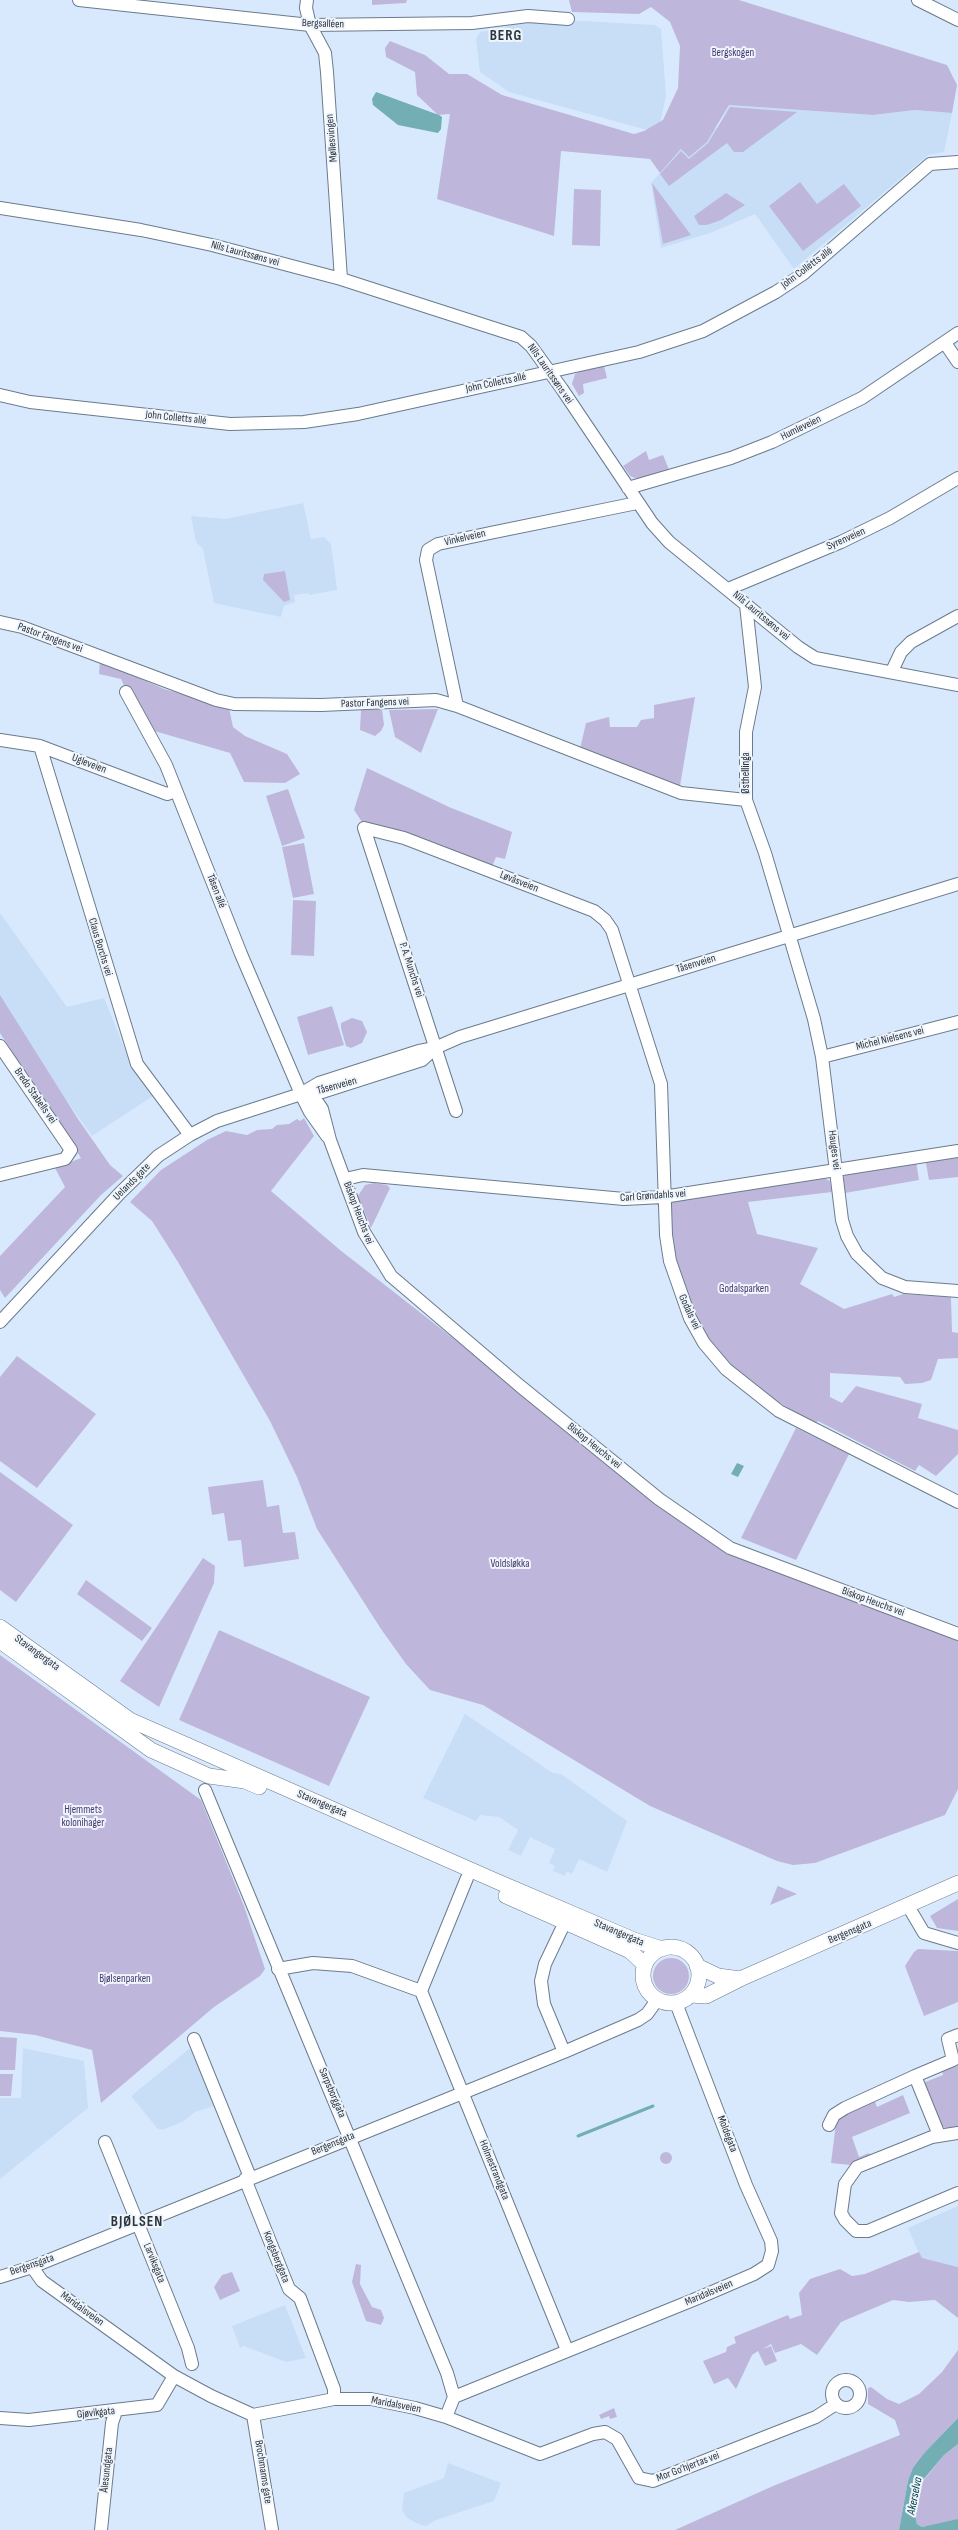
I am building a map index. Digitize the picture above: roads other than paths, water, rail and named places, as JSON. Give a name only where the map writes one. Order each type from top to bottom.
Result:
[{"type":"main road","name":"Stavangergata","points":[[0,1627],[130,1720],[195,1751],[216,1758],[634,1940],[662,1949]]},
{"type":"main road","name":"Stavangergata","points":[[0,1641],[151,1750],[195,1770],[207,1783],[245,1781],[630,1951],[645,1965]]},
{"type":"main road","name":"Bergensgata","points":[[691,1995],[706,1996],[740,1978],[958,1883]]},
{"type":"main road","points":[[671,1948],[684,1951],[697,1966],[698,1981],[691,1995],[676,2003],[658,2000],[651,1995],[644,1981],[645,1965],[649,1958],[662,1949],[671,1948]]},
{"type":"main road","name":"Bergensgata","points":[[697,1966],[718,1976],[740,1978]]},
{"type":"street","name":"Bergsalléen","points":[[79,0],[310,25],[472,23],[528,16],[568,19]]},
{"type":"street","name":"Møllesvingen","points":[[306,0],[306,8],[310,25],[325,53],[341,279]]},
{"type":"street","points":[[918,0],[958,20]]},
{"type":"street","name":"John Colletts allé","points":[[0,395],[30,402],[230,424],[304,422],[358,414],[549,373],[650,349],[686,338],[725,320],[803,274],[930,164],[957,163]]},
{"type":"street","name":"Nils Lauritssøns vei","points":[[0,208],[141,230],[212,245],[341,279],[521,337],[531,346],[637,503],[669,542],[798,647],[815,658],[892,671],[958,685]]},
{"type":"street","name":"Humleveien","points":[[628,488],[731,458],[772,442],[862,398],[958,334]]},
{"type":"street","points":[[944,343],[958,362]]},
{"type":"street","name":"Syrenveien","points":[[728,589],[841,542],[890,518],[958,478]]},
{"type":"street","name":"Vinkelveien","points":[[457,706],[426,560],[428,550],[438,544],[637,503]]},
{"type":"street","name":"Østhellinga","points":[[746,605],[755,688],[746,732],[746,800],[765,853],[788,935]]},
{"type":"street","points":[[892,671],[900,652],[911,642],[958,616]]},
{"type":"street","name":"Pastor Fangens vei","points":[[0,622],[22,627],[184,690],[222,702],[321,705],[436,700],[457,706],[681,793],[746,800]]},
{"type":"street","name":"Tåsen allé","points":[[126,692],[163,758],[241,954],[301,1094]]},
{"type":"street","name":"Ugleveien","points":[[0,740],[40,746],[167,794],[176,791]]},
{"type":"street","name":"Claus Borchs vei","points":[[40,746],[137,1064],[190,1135]]},
{"type":"street","name":"Løvåsveien","points":[[364,828],[404,838],[594,911],[605,920],[612,930],[629,984]]},
{"type":"street","name":"P. A. Munchs vei","points":[[364,828],[433,1035],[435,1048],[456,1112]]},
{"type":"street","name":"Tåsenveien","points":[[301,1094],[319,1083],[419,1051],[435,1048],[460,1037],[958,884]]},
{"type":"street","name":"Hauges vei","points":[[788,935],[814,1019],[822,1057],[842,1220],[847,1236],[857,1254],[882,1278],[905,1287],[958,1291]]},
{"type":"street","name":"Godals vei","points":[[629,984],[661,1084],[663,1197],[670,1261],[680,1296],[704,1343],[726,1369],[779,1411],[958,1502]]},
{"type":"street","name":"Michel Nielsens vei","points":[[822,1057],[958,1022]]},
{"type":"street","name":"Bredo Stabells vei","points":[[0,1046],[70,1146],[71,1153],[65,1159],[0,1175]]},
{"type":"street","name":"Uelands gate","points":[[0,1322],[138,1175],[158,1156],[190,1135],[230,1116],[301,1094]]},
{"type":"street","name":"Biskop Heuchs vei","points":[[301,1094],[318,1103],[322,1109],[330,1140],[364,1232],[391,1276],[520,1386],[659,1499],[730,1548],[958,1634]]},
{"type":"street","name":"Carl Grøndahls vei","points":[[345,1179],[363,1175],[624,1199],[663,1197],[958,1151]]},
{"type":"street","points":[[207,1783],[216,1758]]},
{"type":"street","name":"Sarpsborggata","points":[[207,1783],[214,1810],[278,1969],[350,2138],[447,2373],[454,2397]]},
{"type":"street","points":[[278,1969],[313,1963],[352,1966],[421,1990],[467,1878]]},
{"type":"street","points":[[908,1906],[924,1933],[958,1943]]},
{"type":"street","points":[[564,2052],[544,2004],[541,1981],[545,1964],[565,1922]]},
{"type":"street","name":"Holmestrandgata","points":[[421,1990],[567,2350]]},
{"type":"street","name":"Bergensgata","points":[[0,2277],[32,2267],[248,2178],[564,2052],[638,2020],[647,2014],[658,2000]]},
{"type":"street","name":"Moldegata","points":[[676,2003],[746,2185],[771,2241],[772,2251],[768,2265]]},
{"type":"street","points":[[829,2125],[834,2116],[845,2108],[953,2060],[948,2039],[958,2035]]},
{"type":"street","name":"Kongsberggata","points":[[194,2039],[289,2289],[300,2298],[334,2389],[334,2399]]},
{"type":"street","points":[[915,2076],[939,2135]]},
{"type":"street","points":[[957,2136],[939,2135],[857,2167],[845,2184],[841,2213],[845,2220],[856,2231],[868,2231],[958,2193]]},
{"type":"street","name":"Larviksgata","points":[[105,2142],[188,2348],[192,2364]]},
{"type":"street","name":"Maridalsveien","points":[[454,2397],[698,2298],[754,2274],[768,2265]]},
{"type":"street","name":"Maridalsveien","points":[[32,2267],[42,2281],[174,2376],[211,2396],[253,2415],[334,2399],[371,2399],[415,2408],[446,2417]]},
{"type":"street","name":"Gjøvikgata","points":[[0,2418],[29,2420],[158,2405],[174,2376]]},
{"type":"street","points":[[446,2417],[454,2397]]},
{"type":"street","name":"Mor Go’hjertas vei","points":[[446,2417],[540,2454],[593,2434],[609,2433],[621,2444],[636,2474],[643,2480],[653,2480],[816,2417],[836,2404]]},
{"type":"street","name":"Ålesundgata","points":[[101,2530],[112,2423],[116,2411]]},
{"type":"street","name":"Brochmanns gate","points":[[253,2415],[272,2530]]},
{"type":"water","points":[[376,92],[439,115],[442,117],[441,129],[438,133],[398,125],[373,105],[372,99]]},
{"type":"water","points":[[737,1463],[744,1466],[738,1477],[731,1474]]},
{"type":"water","name":"Akerselva","points":[[958,2418],[958,2444],[944,2455],[923,2480],[915,2515],[917,2524],[922,2527],[958,2519],[958,2530],[899,2530],[908,2481],[913,2468],[925,2452]]},
{"type":"waterway","points":[[578,2136],[653,2106]]},
{"type":"district","name":"BERG","points":[[506,36]]},
{"type":"district","name":"BJØLSEN","points":[[137,2222]]},
{"type":"park label","name":"Bergskogen","points":[[733,53]]},
{"type":"park label","name":"Godalsparken","points":[[744,1289]]},
{"type":"park label","name":"Voldsløkka","points":[[510,1564]]},
{"type":"park label","name":"Hjemmets kolonihager","points":[[83,1816]]},
{"type":"park label","name":"Bjølsenparken","points":[[125,1979]]}]
